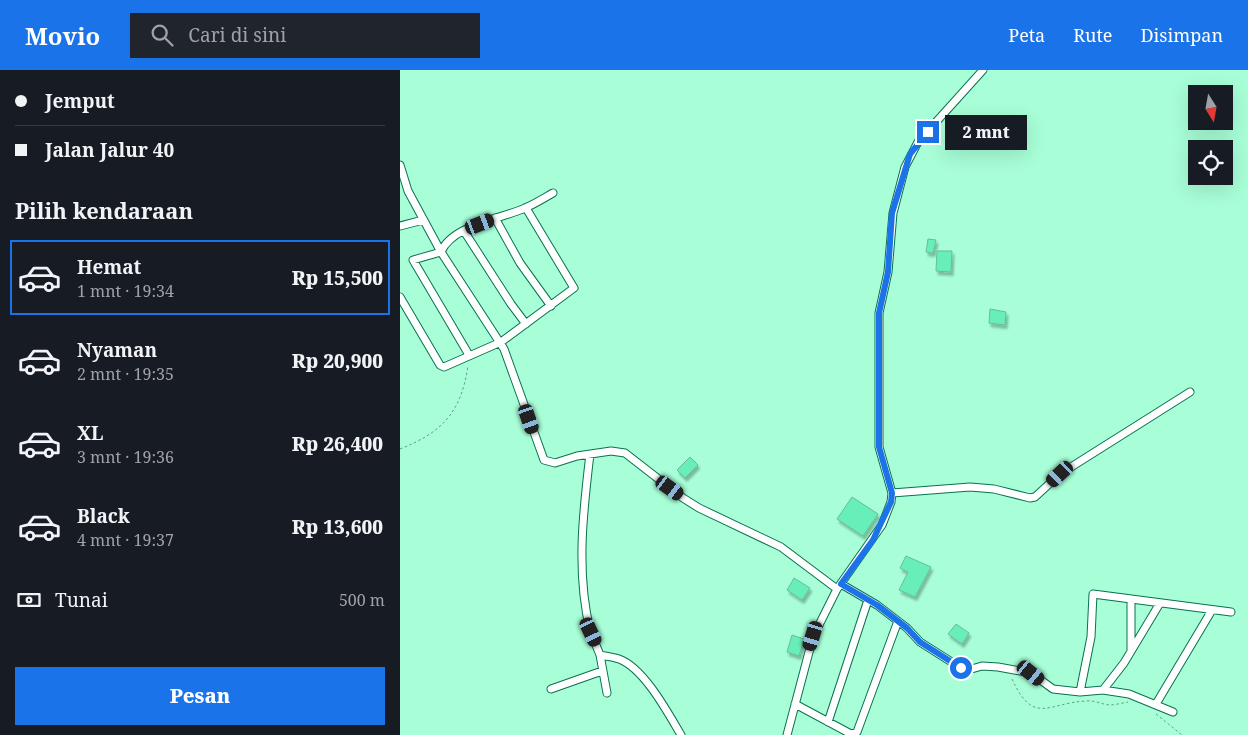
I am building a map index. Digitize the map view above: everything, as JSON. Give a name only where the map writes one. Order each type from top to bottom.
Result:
[{"type":"street","points":[[786,735],[813,636],[839,586],[882,525],[889,510],[892,493],[879,447],[881,389],[878,327],[879,313],[888,272],[892,213],[910,154],[918,142],[983,70]]},
{"type":"street","points":[[400,166],[408,191],[441,252],[501,342],[544,460],[555,463],[590,454],[611,451],[625,452],[683,498],[699,508],[781,546],[839,586],[868,600],[898,621],[920,642],[961,668],[968,670],[982,666],[998,667],[1031,673],[1053,689],[1080,692],[1103,690],[1129,694],[1173,712]]},
{"type":"street","points":[[441,252],[445,242],[464,231],[526,208],[553,193]]},
{"type":"street","points":[[400,298],[440,364],[444,367],[501,342],[571,292],[573,284],[526,208]]},
{"type":"street","points":[[495,218],[524,270],[551,306]]},
{"type":"street","points":[[400,226],[423,220]]},
{"type":"street","points":[[464,231],[526,324]]},
{"type":"street","points":[[441,252],[413,260],[469,356]]},
{"type":"street","points":[[892,493],[970,487],[994,489],[1030,498],[1035,497],[1060,474],[1190,392]]},
{"type":"street","points":[[590,454],[582,546],[587,609],[591,632],[600,655],[607,693]]},
{"type":"street","points":[[1080,692],[1091,637],[1093,594],[1232,612]]},
{"type":"street","points":[[1131,599],[1131,652]]},
{"type":"street","points":[[828,722],[868,600]]},
{"type":"street","points":[[1103,690],[1131,652],[1160,603]]},
{"type":"street","points":[[1156,704],[1212,610]]},
{"type":"street","points":[[795,704],[851,734],[857,732],[898,621]]},
{"type":"street","points":[[600,655],[620,659],[632,668],[660,698],[681,735]]},
{"type":"street","points":[[552,689],[602,671]]},
{"type":"path","points":[[400,449],[431,435],[456,409],[464,389],[469,356]]},
{"type":"path","points":[[1011,677],[1019,694],[1038,709],[1046,710],[1089,700],[1109,705],[1135,701]]},
{"type":"path","points":[[1156,714],[1182,735]]},
{"type":"building","points":[[928,239],[936,240],[933,253],[926,252]]},
{"type":"building","points":[[937,251],[952,251],[951,272],[936,271]]},
{"type":"building","points":[[990,309],[1006,312],[1005,325],[989,323]]},
{"type":"building","points":[[690,457],[698,465],[685,478],[677,470]]},
{"type":"building","points":[[852,497],[878,514],[863,536],[837,519]]},
{"type":"building","points":[[906,556],[931,567],[915,597],[899,590],[908,572],[900,568]]},
{"type":"building","points":[[794,578],[810,588],[802,600],[787,590]]},
{"type":"building","points":[[956,624],[969,633],[962,644],[948,634]]},
{"type":"building","points":[[792,635],[804,639],[799,656],[787,652]]},
{"type":"route","points":[[928,132],[910,154],[892,213],[888,272],[879,313],[881,389],[879,447],[892,493],[891,502],[882,525],[873,540],[841,584],[877,605],[907,628],[920,642],[961,668]]}]
